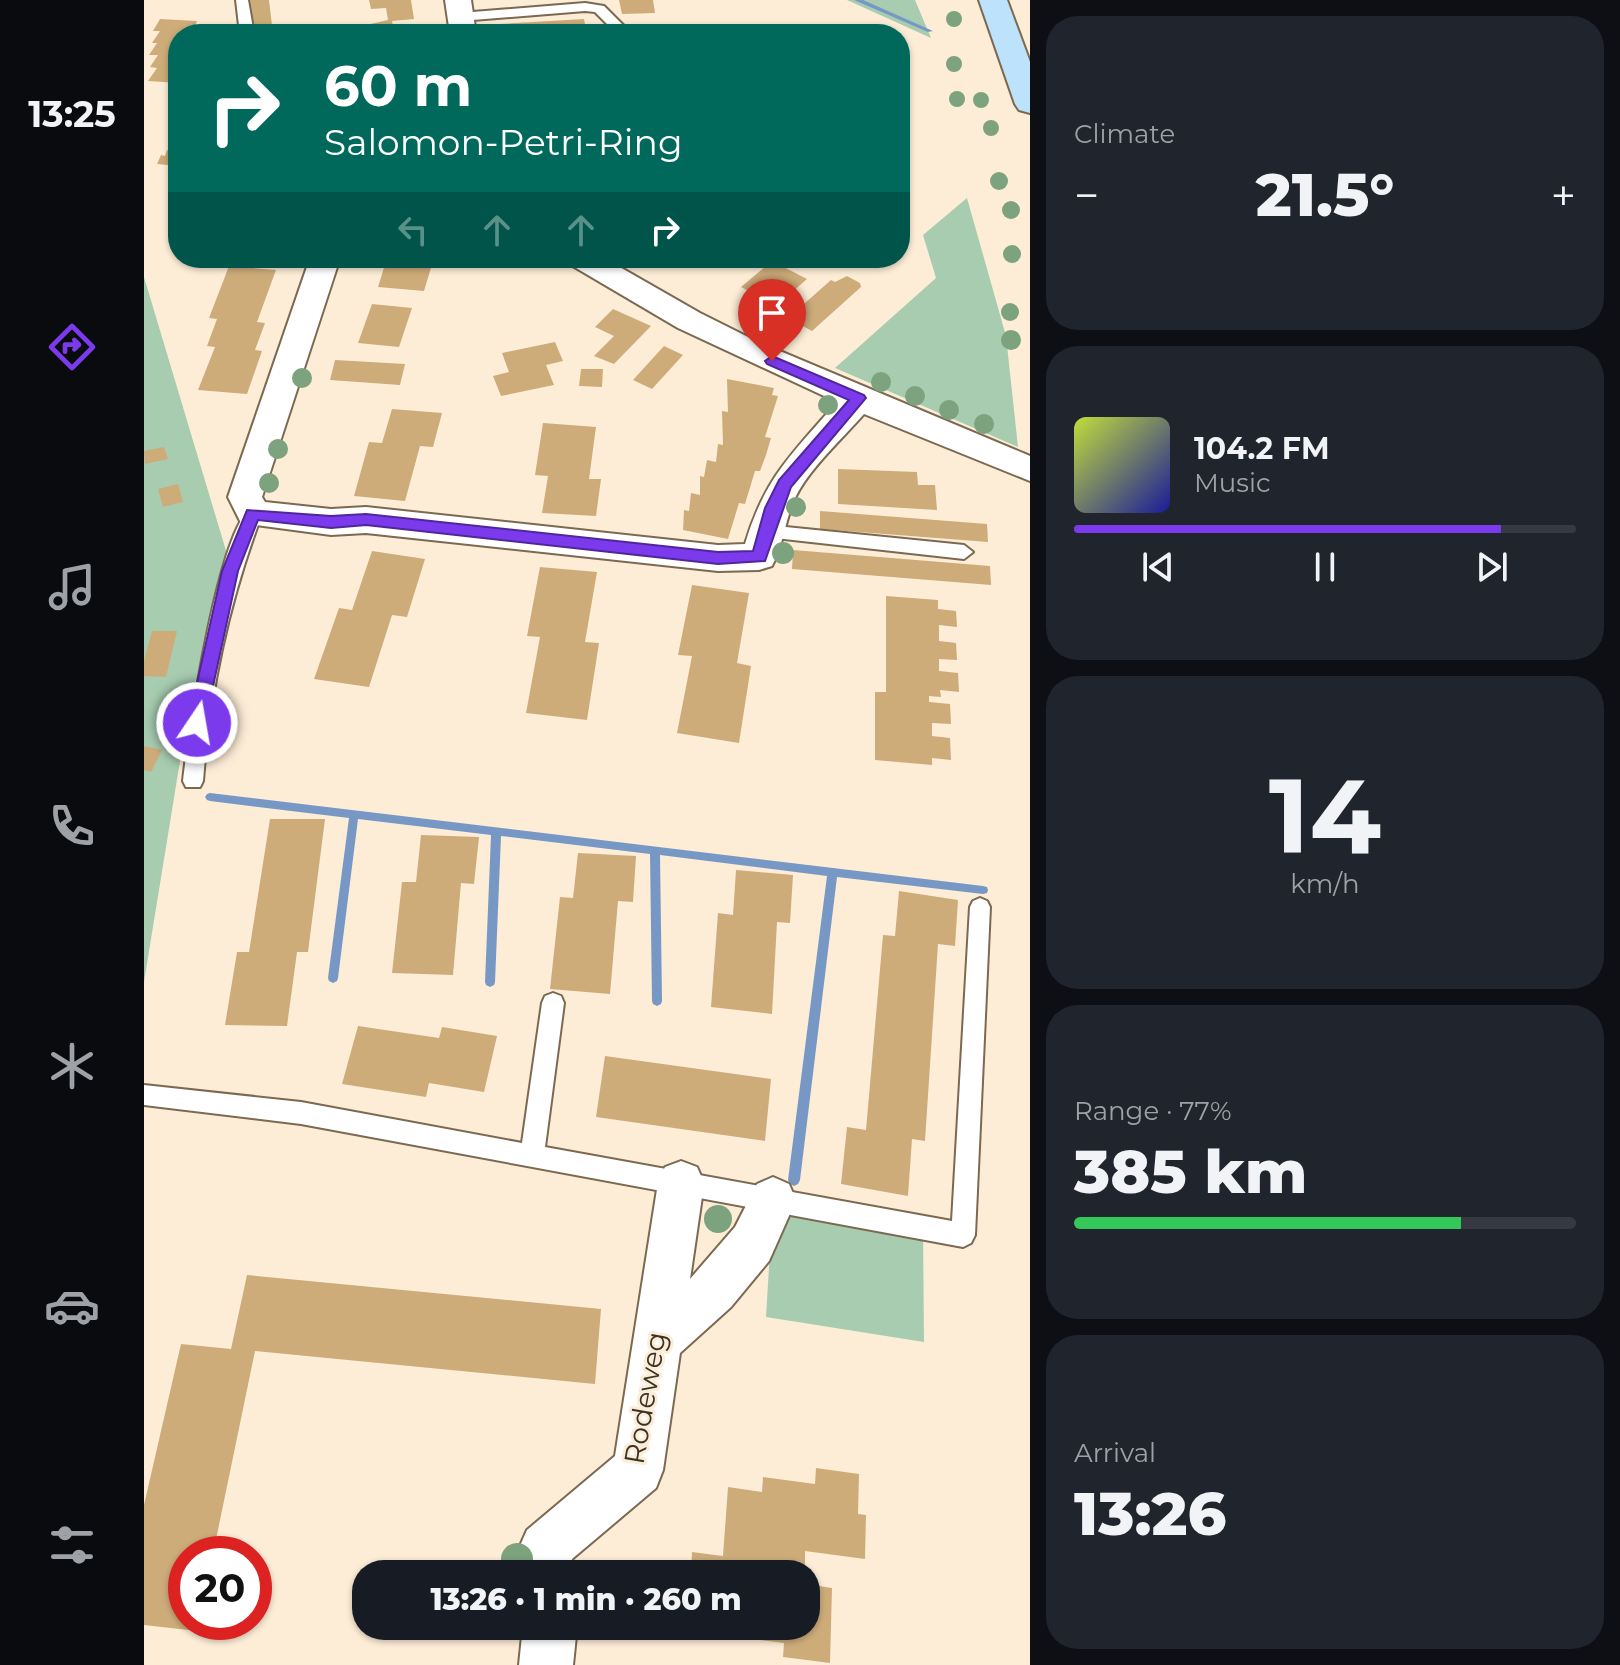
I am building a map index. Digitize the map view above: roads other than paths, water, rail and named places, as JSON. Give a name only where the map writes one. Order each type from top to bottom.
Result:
[{"type":"main road","points":[[993,0],[1030,104]]},
{"type":"street","points":[[322,268],[245,497],[253,514],[331,522],[366,520],[739,559],[759,557],[785,484],[859,398]]},
{"type":"street","points":[[597,268],[636,293],[729,341],[1030,469]]},
{"type":"street","name":"Rodeweg","points":[[546,1560],[545,1548],[638,1470],[681,1183]]},
{"type":"street","points":[[656,1342],[724,1279],[752,1244],[773,1200]]},
{"type":"street","points":[[546,1665],[549,1640]]},
{"type":"lane","points":[[242,0],[246,24]]},
{"type":"lane","points":[[460,17],[585,7],[599,9],[615,24]]},
{"type":"lane","points":[[193,781],[197,723],[230,571],[253,514]]},
{"type":"lane","points":[[766,531],[964,552]]},
{"type":"lane","points":[[144,1095],[301,1113],[963,1235],[980,907]]},
{"type":"lane","points":[[532,1156],[553,1003]]},
{"type":"waterway","points":[[857,0],[930,31]]},
{"type":"waterway","points":[[210,797],[354,814]]},
{"type":"waterway","points":[[333,978],[354,814]]},
{"type":"waterway","points":[[354,814],[655,851]]},
{"type":"waterway","points":[[490,982],[496,832]]},
{"type":"waterway","points":[[655,851],[983,890]]},
{"type":"waterway","points":[[655,851],[657,1001]]},
{"type":"waterway","points":[[794,1180],[833,872]]}]
